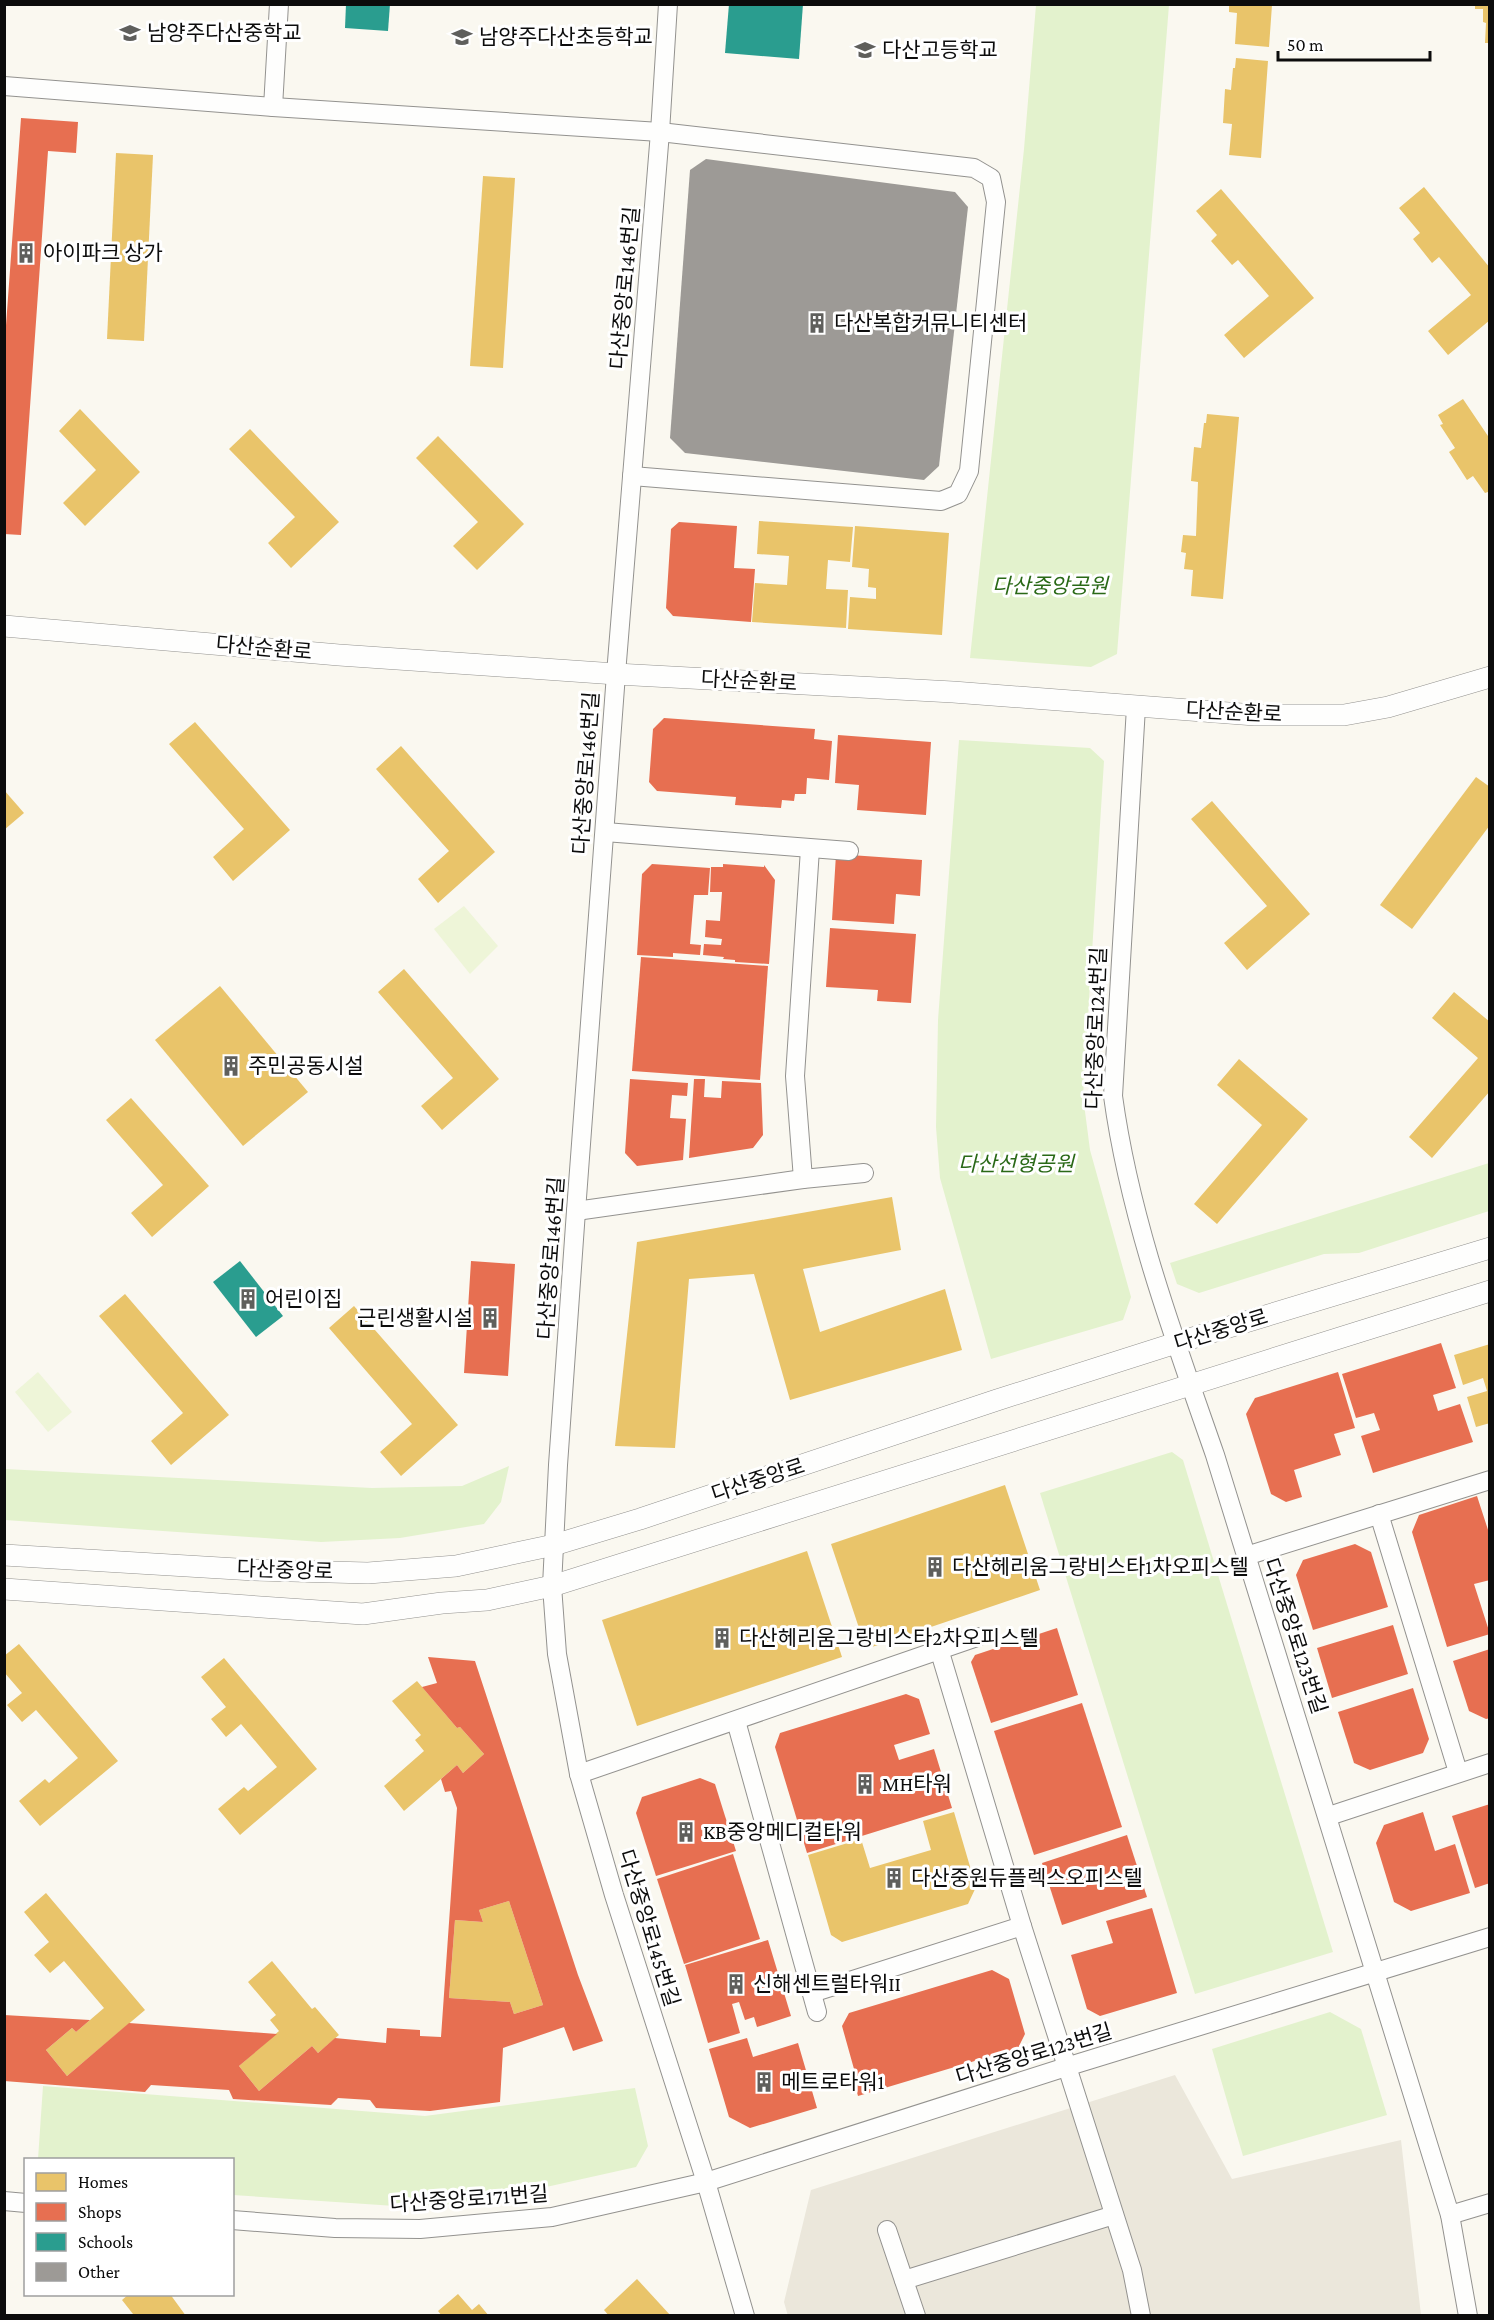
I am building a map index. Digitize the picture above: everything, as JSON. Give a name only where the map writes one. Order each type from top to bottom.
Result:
[{"type":"street","points":[[273,107],[279,4]]},
{"type":"street","name":"다산중앙로146번길","points":[[554,1545],[604,832],[660,132],[668,4]]},
{"type":"street","points":[[4,86],[273,107],[660,132],[974,168],[991,178],[996,202],[969,471],[958,494],[941,501],[632,476]]},
{"type":"street","name":"다산순환로","points":[[4,626],[616,674],[941,692],[1255,715],[1344,715],[1388,708],[1490,677]]},
{"type":"street","name":"다산중앙로124번길","points":[[1136,707],[1113,1096],[1119,1140],[1135,1212],[1176,1343]]},
{"type":"street","points":[[604,832],[849,851]]},
{"type":"street","points":[[803,1179],[795,1076],[810,849]]},
{"type":"street","points":[[576,1211],[803,1179],[864,1173]]},
{"type":"street","name":"다산중앙로","points":[[4,1555],[255,1570],[368,1573],[456,1566],[554,1545],[640,1519],[1176,1343],[1490,1248]]},
{"type":"street","name":"다산중앙로","points":[[4,1589],[363,1614],[442,1603],[487,1600],[552,1586],[1490,1291]]},
{"type":"street","name":"다산중앙로123번길","points":[[1176,1343],[1215,1455],[1329,1816],[1450,2215],[1468,2316]]},
{"type":"street","name":"다산중앙로123번길","points":[[1246,1556],[1490,1480]]},
{"type":"street","points":[[1379,1514],[1458,1773]]},
{"type":"street","name":"다산중앙로145번길","points":[[554,1545],[552,1586],[557,1654],[579,1774],[614,1895],[706,2182],[745,2316]]},
{"type":"street","points":[[579,1774],[977,1637]]},
{"type":"street","points":[[939,1649],[1022,1926],[1132,2270],[1141,2316]]},
{"type":"street","points":[[736,1721],[817,2012]]},
{"type":"street","points":[[1329,1816],[1490,1763]]},
{"type":"street","points":[[812,1993],[1022,1926]]},
{"type":"street","name":"다산중앙로123번길","points":[[706,2182],[1066,2067],[1490,1937]]},
{"type":"street","name":"다산중앙로171번길","points":[[234,2220],[335,2228],[420,2229],[503,2223],[552,2217],[706,2182]]},
{"type":"street","points":[[4,2201],[24,2203]]},
{"type":"street","points":[[1450,2215],[1490,2203]]},
{"type":"street","points":[[904,2280],[1114,2215]]},
{"type":"street","points":[[887,2230],[916,2316]]},
{"type":"green space","name":"다산중앙공원","points":[[1036,5],[1169,5],[1117,654],[1091,667],[970,658],[1024,149]]},
{"type":"green space","name":"다산선형공원","points":[[959,740],[1090,748],[1104,761],[1083,1096],[1090,1150],[1131,1297],[1123,1320],[991,1359],[940,1178],[936,1127],[938,1020]]},
{"type":"green space","points":[[464,906],[498,946],[470,974],[434,929]]},
{"type":"green space","points":[[1489,1163],[1489,1211],[1359,1253],[1324,1254],[1199,1293],[1177,1284],[1170,1263]]},
{"type":"green space","points":[[38,1372],[72,1412],[48,1432],[15,1392]]},
{"type":"green space","points":[[1172,1452],[1183,1460],[1333,1952],[1195,1994],[1040,1493]]},
{"type":"green space","points":[[509,1466],[501,1502],[484,1524],[400,1538],[321,1542],[5,1520],[5,1469],[372,1488],[462,1486]]},
{"type":"green space","points":[[1330,2012],[1361,2029],[1387,2115],[1243,2156],[1212,2049]]},
{"type":"green space","points":[[43,2086],[425,2116],[635,2088],[648,2146],[636,2167],[470,2204],[395,2206],[234,2195],[234,2158],[38,2158]]},
{"type":"shaded area","points":[[1175,2075],[1232,2179],[1401,2140],[1421,2315],[788,2316],[784,2302],[811,2190]]},
{"type":"building: Homes","points":[[1475,4],[1490,4],[1490,43],[1485,43],[1486,23],[1483,22],[1483,9],[1475,9]]},
{"type":"building: Homes","points":[[1229,5],[1272,5],[1269,47],[1235,44],[1237,13],[1229,12]]},
{"type":"building: Homes","points":[[1236,58],[1268,61],[1261,158],[1229,155],[1232,124],[1223,123],[1225,89],[1231,90]]},
{"type":"building: Homes","points":[[116,153],[153,155],[144,341],[107,339]]},
{"type":"building: Homes","points":[[483,176],[515,178],[503,368],[470,366]]},
{"type":"building: Homes","points":[[1424,187],[1490,268],[1490,320],[1448,355],[1428,331],[1471,295],[1439,257],[1432,263],[1413,239],[1420,233],[1399,208]]},
{"type":"building: Homes","points":[[1221,189],[1314,298],[1244,358],[1224,335],[1269,296],[1238,260],[1232,265],[1211,241],[1217,235],[1196,211]]},
{"type":"building: Homes","points":[[1463,399],[1490,439],[1490,494],[1485,493],[1473,476],[1467,480],[1449,452],[1455,448],[1440,425],[1443,424],[1438,415]]},
{"type":"building: Homes","points":[[80,409],[140,472],[85,526],[63,503],[96,470],[59,431]]},
{"type":"building: Homes","points":[[1207,414],[1239,417],[1223,599],[1191,596],[1193,570],[1184,569],[1186,553],[1181,552],[1183,535],[1196,536],[1198,482],[1191,481],[1194,447],[1201,448]]},
{"type":"building: Homes","points":[[250,429],[339,522],[291,568],[268,543],[295,517],[229,449]]},
{"type":"building: Homes","points":[[438,436],[524,524],[477,570],[453,546],[478,522],[416,458]]},
{"type":"building: Homes","points":[[759,521],[853,527],[850,562],[828,560],[826,589],[848,590],[846,628],[752,622],[755,583],[787,585],[789,556],[757,554]]},
{"type":"building: Homes","points":[[855,526],[949,533],[942,635],[848,629],[850,597],[876,599],[876,588],[868,587],[869,569],[852,567]]},
{"type":"building: Homes","points":[[195,722],[290,830],[233,881],[213,857],[244,829],[169,744]]},
{"type":"building: Homes","points":[[401,746],[495,852],[438,903],[418,879],[449,851],[376,769]]},
{"type":"building: Homes","points":[[1476,777],[1490,787],[1490,825],[1412,929],[1380,905]]},
{"type":"building: Homes","points":[[4,790],[24,813],[4,830]]},
{"type":"building: Homes","points":[[1212,801],[1310,914],[1247,970],[1224,943],[1267,906],[1191,819]]},
{"type":"building: Homes","points":[[404,969],[499,1079],[442,1130],[421,1106],[453,1078],[378,992]]},
{"type":"building: Homes","name":"주민공동시설","points":[[220,986],[308,1092],[243,1146],[155,1040]]},
{"type":"building: Homes","points":[[1454,992],[1490,1022],[1490,1091],[1432,1158],[1409,1137],[1478,1058],[1432,1018]]},
{"type":"building: Homes","points":[[1239,1059],[1308,1119],[1217,1224],[1194,1204],[1262,1125],[1217,1085]]},
{"type":"building: Homes","points":[[131,1098],[209,1186],[152,1237],[131,1213],[163,1185],[106,1120]]},
{"type":"building: Homes","points":[[892,1197],[901,1250],[803,1269],[820,1332],[945,1289],[962,1350],[790,1400],[754,1274],[689,1279],[675,1448],[615,1446],[637,1242]]},
{"type":"building: Homes","points":[[125,1294],[229,1415],[171,1465],[151,1441],[183,1413],[99,1316]]},
{"type":"building: Homes","points":[[354,1306],[458,1425],[401,1476],[380,1452],[412,1424],[329,1328]]},
{"type":"building: Homes","points":[[1490,1344],[1490,1423],[1476,1427],[1467,1397],[1487,1391],[1483,1378],[1463,1385],[1454,1355]]},
{"type":"building: Homes","name":"다산헤리움그랑비스타1차오피스텔","points":[[1005,1485],[1040,1590],[866,1649],[831,1544]]},
{"type":"building: Homes","name":"다산헤리움그랑비스타2차오피스텔","points":[[807,1551],[842,1657],[637,1726],[602,1620]]},
{"type":"building: Homes","points":[[19,1644],[118,1761],[40,1826],[19,1801],[45,1779],[49,1783],[78,1758],[36,1710],[22,1722],[7,1705],[22,1693],[4,1672],[4,1656]]},
{"type":"building: Homes","points":[[224,1658],[317,1769],[240,1835],[218,1809],[244,1787],[248,1791],[277,1767],[241,1724],[226,1737],[211,1719],[226,1707],[201,1677]]},
{"type":"building: Homes","points":[[417,1681],[457,1728],[460,1727],[484,1754],[463,1773],[457,1765],[404,1811],[384,1786],[424,1751],[415,1740],[421,1735],[392,1701]]},
{"type":"building: Homes","name":"다산중원듀플렉스오피스텔","points":[[954,1812],[976,1887],[968,1904],[842,1942],[831,1935],[808,1855],[861,1839],[870,1868],[931,1850],[923,1821]]},
{"type":"building: Homes","points":[[46,1893],[145,2010],[67,2076],[46,2050],[72,2028],[76,2032],[104,2008],[64,1961],[50,1973],[34,1955],[49,1942],[24,1912]]},
{"type":"building: Homes","points":[[509,1901],[543,2005],[514,2014],[510,2002],[449,1998],[455,1920],[483,1922],[479,1910]]},
{"type":"building: Homes","points":[[272,1961],[312,2009],[315,2007],[339,2035],[318,2053],[312,2046],[259,2091],[239,2066],[279,2031],[270,2020],[276,2015],[248,1982]]},
{"type":"building: Homes","points":[[637,2279],[671,2316],[609,2316],[604,2310]]},
{"type":"building: Homes","points":[[458,2294],[472,2310],[479,2304],[489,2316],[442,2316],[438,2311]]},
{"type":"building: Homes","points":[[127,2296],[171,2296],[186,2316],[131,2316],[133,2314],[122,2300]]},
{"type":"building: Shops","name":"아이파크 상가","points":[[21,118],[78,122],[76,153],[48,151],[21,535],[4,534],[4,353]]},
{"type":"building: Shops","points":[[679,522],[737,526],[734,568],[755,569],[751,622],[673,616],[666,608],[671,529]]},
{"type":"building: Shops","points":[[664,718],[815,729],[814,739],[832,741],[829,780],[807,778],[806,794],[795,794],[794,801],[782,800],[781,808],[735,805],[736,797],[657,791],[649,782],[653,729]]},
{"type":"building: Shops","points":[[838,735],[931,742],[926,815],[857,810],[859,785],[835,783]]},
{"type":"building: Shops","points":[[836,854],[922,860],[920,896],[896,894],[894,924],[832,920]]},
{"type":"building: Shops","points":[[652,864],[710,868],[708,895],[694,895],[690,944],[701,945],[700,955],[673,953],[673,957],[637,955],[642,874]]},
{"type":"building: Shops","points":[[723,864],[764,867],[764,865],[775,880],[769,964],[735,962],[735,960],[723,959],[724,957],[703,955],[704,944],[721,945],[722,939],[705,937],[706,920],[720,921],[722,892],[710,892],[711,867],[723,867]]},
{"type":"building: Shops","points":[[830,928],[916,934],[911,1003],[877,1001],[878,990],[826,987]]},
{"type":"building: Shops","points":[[641,957],[768,966],[760,1080],[632,1071]]},
{"type":"building: Shops","points":[[630,1079],[688,1083],[687,1096],[672,1095],[670,1118],[686,1119],[683,1160],[637,1166],[625,1153]]},
{"type":"building: Shops","points":[[694,1079],[705,1079],[704,1097],[721,1098],[722,1081],[761,1083],[763,1135],[753,1148],[689,1158]]},
{"type":"building: Shops","name":"근린생활시설","points":[[471,1261],[515,1264],[508,1376],[464,1373]]},
{"type":"building: Shops","points":[[1441,1343],[1456,1388],[1433,1395],[1438,1411],[1460,1404],[1473,1442],[1373,1473],[1361,1436],[1380,1430],[1374,1413],[1356,1418],[1342,1374]]},
{"type":"building: Shops","points":[[1338,1372],[1355,1428],[1334,1434],[1341,1455],[1294,1470],[1302,1497],[1286,1502],[1271,1494],[1246,1414],[1255,1398]]},
{"type":"building: Shops","points":[[1477,1496],[1490,1536],[1490,1580],[1474,1584],[1490,1634],[1447,1647],[1412,1532],[1419,1515]]},
{"type":"building: Shops","points":[[1355,1544],[1371,1552],[1388,1607],[1313,1630],[1296,1575],[1303,1560]]},
{"type":"building: Shops","points":[[1393,1625],[1408,1674],[1332,1698],[1317,1648]]},
{"type":"building: Shops","points":[[1057,1628],[1078,1695],[991,1723],[971,1662],[975,1655]]},
{"type":"building: Shops","points":[[1490,1649],[1490,1718],[1486,1719],[1469,1711],[1453,1661]]},
{"type":"building: Shops","points":[[428,1657],[475,1661],[578,1975],[603,2041],[573,2051],[564,2027],[503,2048],[500,2102],[430,2111],[376,2108],[370,2100],[338,2098],[331,2105],[233,2099],[229,2090],[151,2085],[145,2092],[4,2081],[4,2015],[90,2020],[76,2032],[72,2028],[46,2050],[67,2076],[129,2023],[277,2034],[239,2066],[259,2091],[312,2046],[318,2053],[335,2038],[386,2043],[387,2028],[420,2030],[420,2036],[441,2037],[457,1808],[451,1791],[445,1792],[441,1779],[457,1765],[463,1773],[484,1754],[460,1727],[457,1728],[422,1687],[437,1683]],"holes":[[[509,1901],[543,2005],[514,2014],[510,2002],[449,1998],[455,1920],[483,1922],[479,1910]]]},
{"type":"building: Shops","points":[[1413,1688],[1429,1739],[1423,1753],[1370,1770],[1354,1763],[1338,1712]]},
{"type":"building: Shops","name":"MH타워","points":[[906,1694],[919,1699],[930,1734],[894,1745],[899,1760],[934,1749],[952,1808],[807,1853],[775,1747],[780,1733]]},
{"type":"building: Shops","points":[[1082,1703],[1122,1827],[1034,1855],[994,1731]]},
{"type":"building: Shops","name":"KB중앙메디컬타워","points":[[700,1778],[715,1784],[736,1851],[656,1876],[636,1813],[642,1797]]},
{"type":"building: Shops","points":[[1490,1804],[1490,1883],[1475,1888],[1452,1816]]},
{"type":"building: Shops","points":[[1423,1812],[1435,1851],[1455,1844],[1470,1893],[1411,1911],[1394,1902],[1376,1843],[1384,1825]]},
{"type":"building: Shops","points":[[1127,1835],[1147,1897],[1062,1925],[1042,1863]]},
{"type":"building: Shops","points":[[733,1854],[760,1939],[684,1964],[657,1879]]},
{"type":"building: Shops","points":[[1152,1908],[1177,1993],[1100,2016],[1087,2009],[1071,1955],[1113,1943],[1106,1921]]},
{"type":"building: Shops","name":"신해센트럴타워II","points":[[768,1940],[791,2016],[757,2027],[754,2017],[745,2020],[739,2002],[732,2004],[740,2033],[708,2043],[685,1965]]},
{"type":"building: Shops","points":[[992,1970],[1009,1979],[1025,2034],[1018,2048],[858,2096],[851,2070],[854,2069],[842,2026],[849,2013]]},
{"type":"building: Shops","name":"메트로타워1","points":[[747,2038],[753,2057],[798,2043],[817,2108],[750,2128],[729,2117],[709,2049]]},
{"type":"building: Schools","points":[[346,4],[390,4],[388,31],[345,28]]},
{"type":"building: Schools","points":[[729,4],[803,4],[799,59],[725,53]]},
{"type":"building: Schools","name":"어린이집","points":[[240,1261],[283,1316],[256,1337],[213,1282]]},
{"type":"building: Other","name":"다산복합커뮤니티센터","points":[[706,159],[955,192],[968,207],[939,466],[924,480],[685,453],[670,438],[690,170]]},
{"type":"place","name":"남양주다산중학교","points":[[130,33]]},
{"type":"place","name":"남양주다산초등학교","points":[[462,37]]},
{"type":"place","name":"다산고등학교","points":[[865,50]]},
{"type":"place","name":"아이파크 상가","points":[[26,253]]},
{"type":"place","name":"다산복합커뮤니티센터","points":[[817,323]]},
{"type":"place","name":"주민공동시설","points":[[231,1066]]},
{"type":"place","name":"어린이집","points":[[248,1299]]},
{"type":"place","name":"근린생활시설","points":[[490,1318]]},
{"type":"place","name":"다산헤리움그랑비스타1차오피스텔","points":[[935,1567]]},
{"type":"place","name":"다산헤리움그랑비스타2차오피스텔","points":[[722,1638]]},
{"type":"place","name":"MH타워","points":[[865,1784]]},
{"type":"place","name":"KB중앙메디컬타워","points":[[686,1832]]},
{"type":"place","name":"다산중원듀플렉스오피스텔","points":[[894,1878]]},
{"type":"place","name":"신해센트럴타워II","points":[[736,1984]]},
{"type":"place","name":"메트로타워1","points":[[764,2082]]}]
